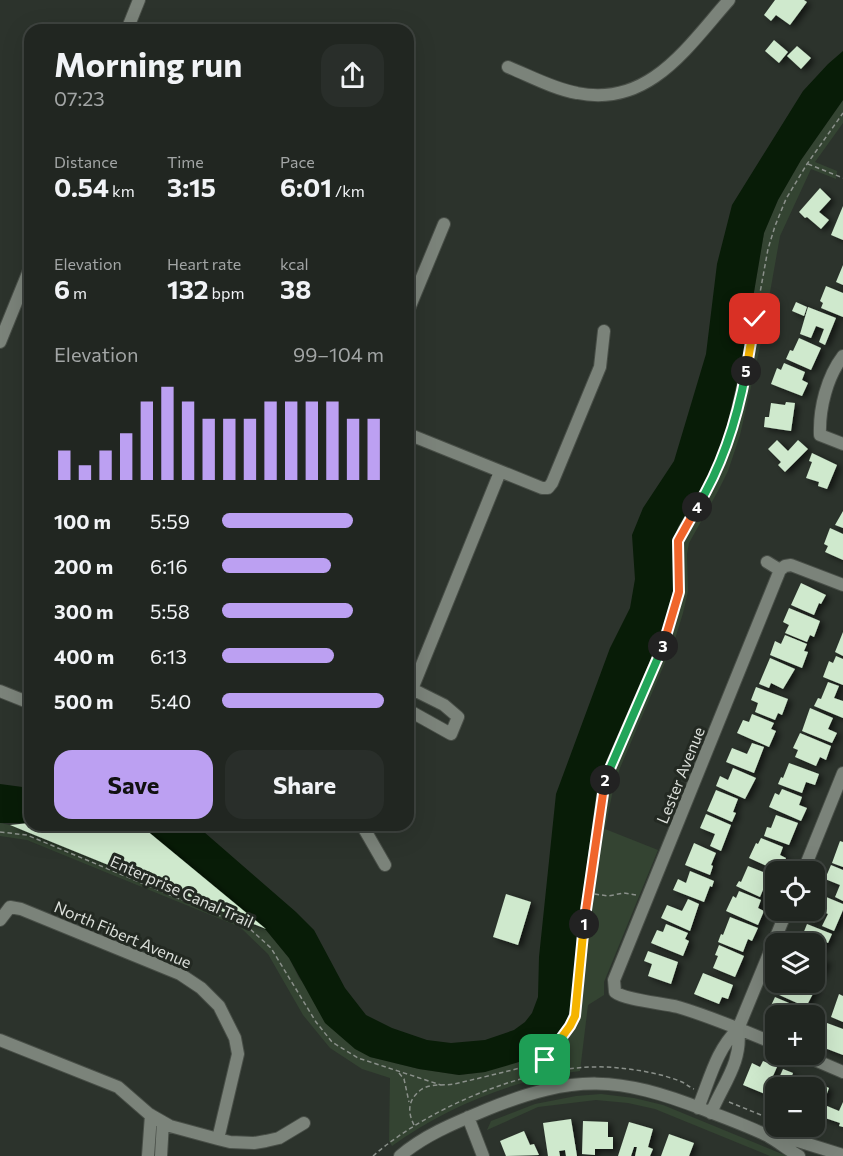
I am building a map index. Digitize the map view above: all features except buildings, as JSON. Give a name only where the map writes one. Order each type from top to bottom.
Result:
[{"type":"street","points":[[129,24],[139,0]]},
{"type":"street","points":[[508,67],[578,93],[603,94],[629,90],[649,81],[670,66],[729,0]]},
{"type":"street","points":[[414,296],[444,224]]},
{"type":"street","points":[[0,342],[24,283]]},
{"type":"street","points":[[414,436],[500,472],[542,488],[548,488],[600,366],[604,331]]},
{"type":"street","points":[[843,356],[832,375],[819,423],[820,435],[843,444]]},
{"type":"street","points":[[414,684],[500,472]]},
{"type":"street","points":[[767,562],[780,570],[784,566],[791,565],[843,585]]},
{"type":"street","name":"Lester Avenue","points":[[738,1029],[689,1010],[658,1002],[623,997],[615,992],[614,980],[780,570]]},
{"type":"street","points":[[0,691],[24,701]]},
{"type":"street","points":[[414,695],[444,705],[459,717],[451,735],[414,713]]},
{"type":"street","points":[[807,861],[843,773]]},
{"type":"street","points":[[365,831],[385,865]]},
{"type":"street","name":"North Fibert Avenue","points":[[0,920],[10,907],[21,909],[180,974],[201,988],[219,1006],[235,1038],[238,1054],[218,1139]]},
{"type":"street","points":[[698,1107],[726,1040],[738,1029],[782,921]]},
{"type":"street","points":[[738,1029],[765,1040]]},
{"type":"street","points":[[711,1113],[732,1070],[740,1045],[738,1029]]},
{"type":"street","points":[[0,1040],[118,1087],[151,1115],[163,1122],[218,1139],[242,1143],[266,1141],[279,1138],[304,1123]]},
{"type":"street","points":[[825,1064],[843,1072]]},
{"type":"street","points":[[400,1156],[424,1138],[468,1117],[532,1092],[591,1083],[636,1087],[671,1097],[765,1135]]},
{"type":"street","points":[[148,1156],[151,1115]]},
{"type":"street","points":[[468,1117],[483,1156]]},
{"type":"street","points":[[161,1156],[163,1122]]},
{"type":"street","points":[[770,1137],[799,1156]]},
{"type":"street","points":[[774,1137],[798,1141],[843,1155]]},
{"type":"path","points":[[548,1072],[545,1060],[575,1016],[581,941],[602,793],[608,771],[665,640],[679,592],[678,541],[720,465],[743,386],[768,249],[786,199],[807,164],[843,113]]},
{"type":"path","points":[[807,164],[843,178]]},
{"type":"path","name":"Enterprise Canal Trail","points":[[0,832],[27,835],[249,928],[272,948],[316,1022],[332,1042],[358,1058],[441,1084]]},
{"type":"path","points":[[588,893],[608,896],[632,894],[647,899]]},
{"type":"path","name":"Enterprise Canal Trail","points":[[409,1104],[421,1090],[429,1085],[452,1084],[545,1060]]},
{"type":"path","points":[[373,1156],[414,1125],[410,1117],[404,1079],[399,1072]]},
{"type":"path","points":[[724,1100],[765,1117]]},
{"type":"shaded area","points":[[843,51],[843,100],[801,160],[778,200],[764,233],[744,351],[725,434],[714,466],[678,527],[673,541],[673,591],[669,611],[597,788],[577,937],[571,1008],[566,1021],[557,1035],[534,1055],[485,1072],[459,1075],[419,1069],[370,1057],[355,1049],[325,1023],[289,958],[266,930],[147,831],[203,831],[314,930],[345,988],[366,1015],[392,1028],[427,1040],[451,1043],[485,1040],[514,1030],[525,1022],[532,1013],[538,997],[539,957],[556,794],[610,648],[630,608],[635,579],[632,535],[643,508],[674,461],[706,354],[717,264],[732,205],[803,91]]},
{"type":"shaded area","points":[[843,100],[843,123],[815,162],[837,171],[836,179],[811,169],[780,236],[762,338],[740,435],[728,471],[689,543],[688,591],[675,639],[614,785],[605,829],[658,850],[604,982],[604,995],[588,1005],[580,1071],[531,1081],[482,1097],[435,1119],[392,1146],[389,1141],[390,1078],[362,1069],[330,1048],[303,1015],[268,954],[240,927],[27,840],[0,836],[0,823],[10,825],[266,930],[289,958],[299,978],[370,1057],[419,1069],[459,1075],[485,1072],[557,1035],[571,1008],[577,937],[597,788],[607,759],[661,634],[673,541],[678,527],[714,466],[725,434],[744,351],[764,233],[778,200],[801,160]]},
{"type":"shaded area","points":[[0,784],[24,787],[24,823],[0,823]]},
{"type":"shaded area","points":[[601,1094],[634,1098],[663,1105],[787,1156],[770,1156],[655,1109],[628,1103],[596,1100],[538,1107],[487,1130],[491,1121],[535,1104]]},
{"type":"route","points":[[545,1060],[575,1016],[581,941],[602,793],[608,771],[665,640],[679,592],[678,541],[720,465],[743,386],[755,319]]}]
